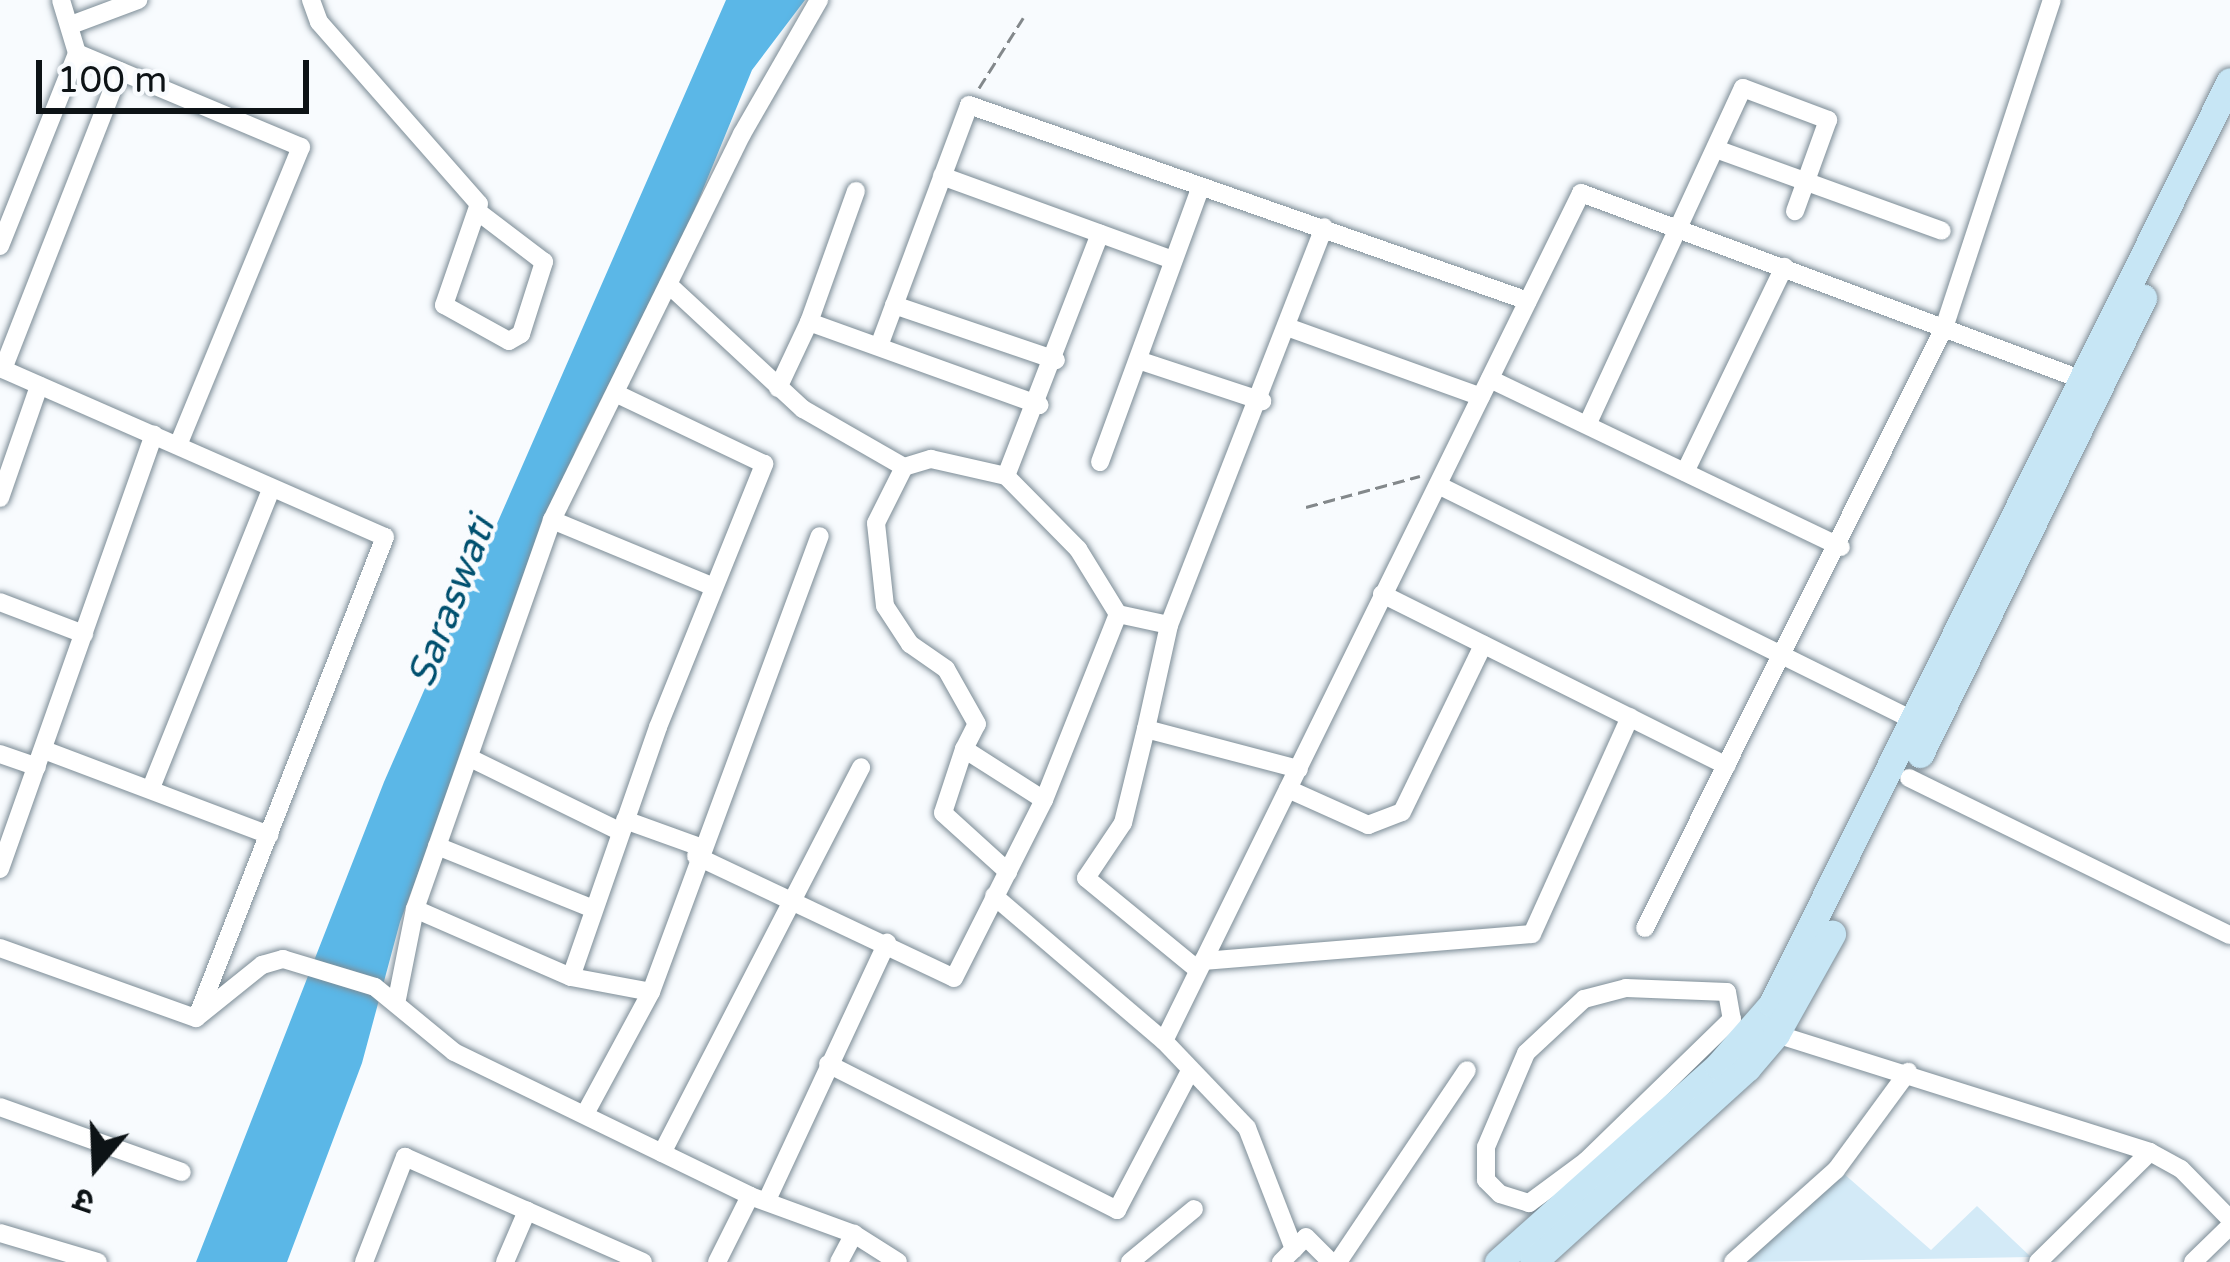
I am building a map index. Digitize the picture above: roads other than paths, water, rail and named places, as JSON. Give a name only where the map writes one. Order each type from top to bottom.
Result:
[{"type":"street","points":[[0,246],[77,52],[61,0]]},
{"type":"street","points":[[71,25],[138,0]]},
{"type":"street","points":[[311,0],[319,22],[474,195],[481,214],[544,262],[521,334],[509,341],[444,305],[481,214]]},
{"type":"street","points":[[397,999],[415,909],[552,520],[772,76],[819,0]]},
{"type":"street","points":[[1645,928],[1841,547],[1945,328],[2052,0]]},
{"type":"street","points":[[77,52],[301,146],[178,443]]},
{"type":"street","points":[[120,70],[2,368],[386,537],[196,1018]]},
{"type":"street","points":[[1498,1262],[1591,1168],[1732,1019],[1727,992],[1626,988],[1584,999],[1526,1053],[1486,1147],[1486,1180],[1529,1203],[1591,1168],[1718,1066],[1798,979],[1909,778],[1924,726],[2080,379],[2230,81]]},
{"type":"street","points":[[1588,422],[1743,88],[1828,120],[1795,211]]},
{"type":"street","points":[[879,346],[969,105],[1199,191],[1324,227],[1528,301]]},
{"type":"street","points":[[1540,1260],[1776,1034],[1798,979],[2230,122]]},
{"type":"street","points":[[1716,149],[1942,231]]},
{"type":"street","points":[[942,176],[1173,260]]},
{"type":"street","points":[[778,388],[809,322],[856,190]]},
{"type":"street","points":[[1100,462],[1199,191]]},
{"type":"street","points":[[1164,1041],[1581,193],[2080,379]]},
{"type":"street","points":[[1324,227],[1262,401],[1169,625],[1123,823],[1086,878],[1200,966],[1532,934],[1630,717]]},
{"type":"street","points":[[1006,476],[1039,405],[1100,234]]},
{"type":"street","points":[[1685,472],[1784,268]]},
{"type":"street","points":[[670,285],[778,388],[834,431],[904,467],[932,459],[1006,476],[1078,549],[1118,614],[1169,625]]},
{"type":"street","points":[[894,305],[1056,360]]},
{"type":"street","points":[[809,322],[1039,405]]},
{"type":"street","points":[[1287,327],[1588,422],[1841,547]]},
{"type":"street","points":[[1138,360],[1262,401]]},
{"type":"street","points":[[0,498],[39,386]]},
{"type":"street","points":[[571,977],[623,826],[764,464],[617,394]]},
{"type":"street","points":[[0,869],[154,434]]},
{"type":"street","points":[[904,467],[876,523],[886,606],[910,644],[946,669],[977,724],[943,813],[1007,872]]},
{"type":"street","points":[[1438,485],[1924,726]]},
{"type":"street","points":[[151,788],[271,489]]},
{"type":"street","points":[[552,520],[714,586]]},
{"type":"street","points":[[585,1114],[651,992],[698,852],[820,536]]},
{"type":"street","points":[[1382,594],[1726,766]]},
{"type":"street","points":[[0,602],[84,634]]},
{"type":"street","points":[[470,758],[623,826],[698,852],[954,978],[1044,800],[1118,614]]},
{"type":"street","points":[[1288,789],[1359,823],[1392,819],[1409,802],[1483,645]]},
{"type":"street","points":[[1146,729],[1299,769]]},
{"type":"street","points":[[964,749],[1044,800]]},
{"type":"street","points":[[0,754],[41,758],[151,788],[268,835]]},
{"type":"street","points":[[662,1153],[861,766]]},
{"type":"street","points":[[1909,778],[2230,935]]},
{"type":"street","points":[[437,846],[594,909]]},
{"type":"street","points":[[994,896],[1164,1041],[1256,1139],[1288,1255],[1306,1238],[1335,1262],[1467,1070]]},
{"type":"street","points":[[415,909],[571,977],[651,992]]},
{"type":"street","points":[[717,1262],[759,1198],[887,943]]},
{"type":"street","points":[[0,948],[196,1018]]},
{"type":"street","points":[[196,1018],[262,965],[299,962],[375,987],[397,999],[454,1052],[759,1198],[854,1234],[898,1262]]},
{"type":"street","points":[[1776,1034],[2150,1152],[2181,1169],[2230,1222],[2193,1262]]},
{"type":"street","points":[[828,1064],[1117,1210],[1190,1071]]},
{"type":"street","points":[[1733,1262],[1836,1170],[1908,1072]]},
{"type":"street","points":[[0,1107],[182,1172]]},
{"type":"street","points":[[2038,1262],[2150,1152]]},
{"type":"street","points":[[364,1262],[404,1157],[643,1262]]},
{"type":"street","points":[[1130,1262],[1195,1210]]},
{"type":"street","points":[[505,1262],[527,1211]]},
{"type":"street","points":[[0,1233],[98,1262]]},
{"type":"street","points":[[839,1262],[854,1234]]},
{"type":"water","points":[[726,0],[805,0],[752,70],[683,238],[577,447],[400,922],[362,1063],[287,1262],[196,1262],[384,782]]},
{"type":"water label","name":"Saraswati","points":[[452,602]]}]
